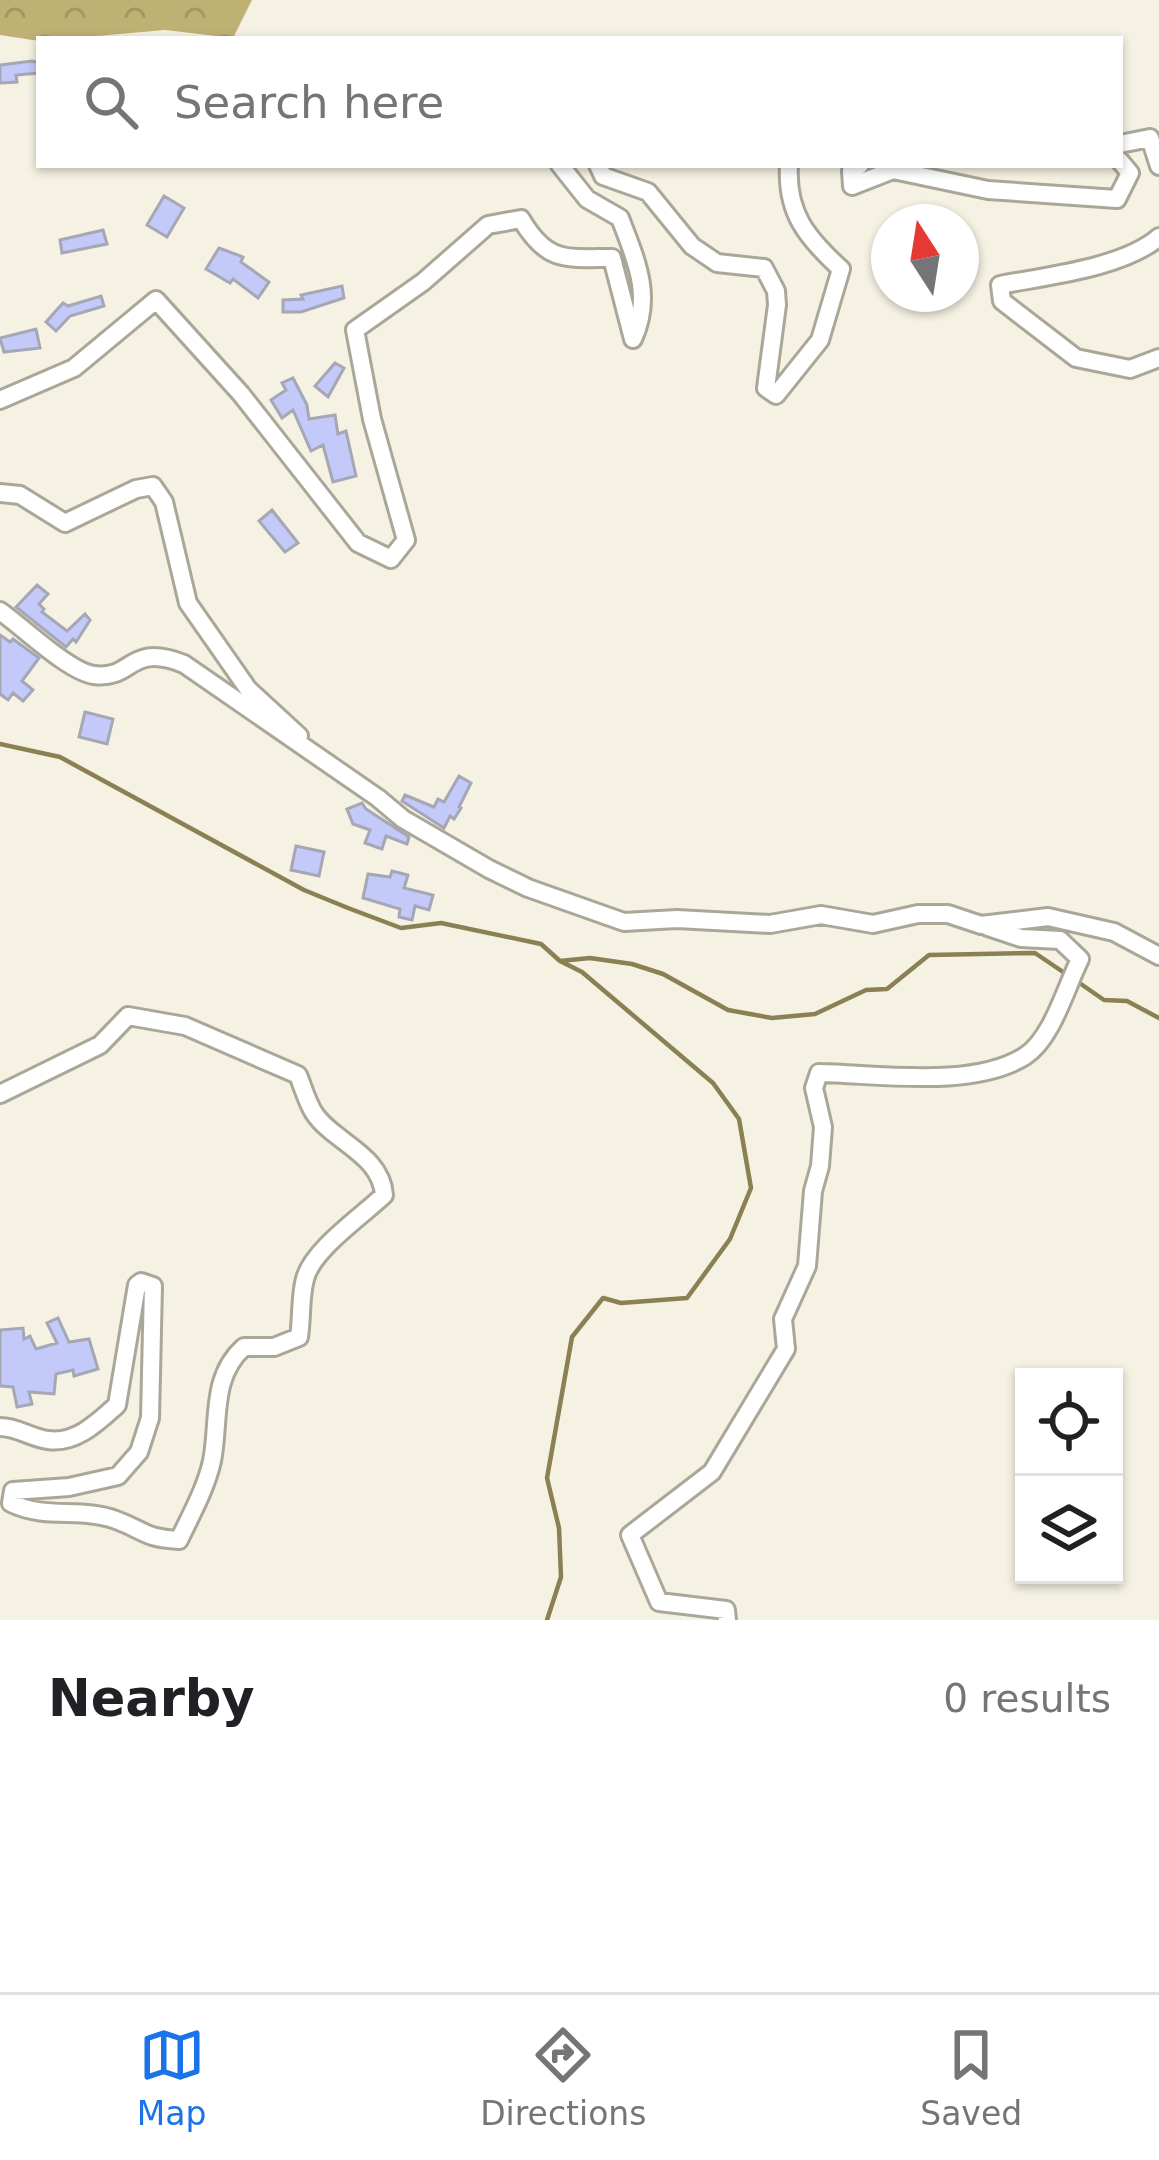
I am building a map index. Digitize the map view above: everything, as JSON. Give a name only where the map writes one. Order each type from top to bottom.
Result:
[{"type":"street","points":[[1123,143],[1150,138],[1159,166]]},
{"type":"street","points":[[856,168],[851,171],[852,186],[893,170],[988,190],[1118,199],[1130,173],[1123,164]]},
{"type":"street","points":[[0,400],[74,368],[156,300],[242,394],[358,543],[391,559],[406,540],[372,419],[355,330],[368,317],[423,282],[488,225],[521,219],[536,244],[553,253],[612,258],[633,339],[643,318],[643,281],[620,218],[587,199],[562,168]]},
{"type":"street","points":[[599,168],[603,176],[648,193],[692,247],[717,263],[764,268],[776,292],[766,388],[776,395],[820,340],[841,269],[811,241],[787,194],[789,168]]},
{"type":"street","points":[[1159,237],[1092,266],[1000,285],[1002,302],[1076,358],[1130,369],[1159,358]]},
{"type":"street","points":[[0,493],[20,495],[65,523],[136,489],[153,486],[164,502],[188,603],[248,689],[339,773]]},
{"type":"street","points":[[0,611],[90,675],[111,674],[147,655],[184,664],[403,819],[528,888],[624,922],[770,924],[821,915],[872,925],[918,914],[948,914],[1021,938],[1060,940],[1080,959],[1058,1015],[1026,1056],[964,1078],[819,1073],[814,1088],[823,1126],[820,1166],[813,1191],[807,1266],[783,1318],[786,1349],[712,1472],[630,1535],[659,1602],[726,1610],[727,1620]]},
{"type":"street","points":[[982,925],[1048,917],[1114,932],[1159,956]]},
{"type":"street","points":[[0,1094],[100,1046],[128,1016],[185,1026],[298,1076],[314,1115],[357,1148],[383,1184],[384,1195],[317,1252],[304,1279],[299,1337],[274,1347],[244,1347],[229,1360],[220,1388],[212,1462],[179,1540],[149,1538],[113,1518],[32,1513],[11,1503],[14,1491],[118,1476],[139,1452],[150,1418],[153,1286],[137,1285],[117,1405],[74,1438],[48,1440],[0,1427]]},
{"type":"green space","points":[[0,0],[252,0],[234,36],[165,30],[36,36],[36,41],[0,35]]},
{"type":"building","points":[[32,61],[36,73],[0,83],[0,65]]},
{"type":"building","points":[[164,196],[184,208],[167,237],[147,225]]},
{"type":"building","points":[[103,230],[107,244],[62,253],[60,240]]},
{"type":"building","points":[[219,248],[243,257],[241,262],[269,282],[258,298],[233,279],[230,283],[206,269]]},
{"type":"building","points":[[342,286],[344,298],[301,312],[283,312],[283,300],[303,299],[301,295]]},
{"type":"building","points":[[101,296],[104,306],[70,316],[56,331],[46,322],[63,303],[68,306]]},
{"type":"building","points":[[36,329],[40,348],[4,352],[0,338]]},
{"type":"building","points":[[335,363],[344,368],[328,397],[315,386]]},
{"type":"building","points":[[293,378],[309,419],[335,415],[338,434],[346,431],[356,476],[333,482],[323,445],[311,451],[293,410],[282,418],[271,400],[286,390],[282,383]]},
{"type":"building","points":[[272,510],[298,543],[285,552],[259,521]]},
{"type":"building","points":[[37,585],[48,594],[39,604],[42,612],[67,631],[85,614],[90,620],[76,642],[73,639],[66,647],[16,607]]},
{"type":"building","points":[[0,635],[39,658],[22,681],[33,690],[23,701],[13,693],[8,700],[0,694]]},
{"type":"building","points":[[85,712],[113,719],[107,744],[79,737]]},
{"type":"building","points":[[459,776],[471,783],[461,808],[444,828],[402,801],[405,795],[434,807],[438,799],[444,802]]},
{"type":"building","points":[[362,803],[409,837],[407,844],[386,836],[382,849],[365,843],[370,830],[353,824],[347,809]]},
{"type":"building","points":[[296,846],[324,852],[319,876],[291,870]]},
{"type":"building","points":[[392,871],[408,875],[404,888],[433,895],[429,910],[415,906],[412,920],[399,917],[400,909],[363,898],[368,874],[390,877]]},
{"type":"building","points":[[58,1318],[69,1342],[89,1339],[98,1369],[74,1376],[73,1370],[56,1374],[54,1394],[29,1392],[32,1404],[17,1407],[13,1387],[0,1386],[0,1330],[23,1328],[24,1339],[30,1336],[36,1349],[57,1343],[47,1323]]},
{"type":"waterway","points":[[0,744],[60,757],[304,890],[401,928],[441,923],[541,944],[582,972],[713,1083],[739,1119],[751,1188],[730,1239],[687,1298],[621,1303],[603,1298],[572,1337],[547,1478],[559,1528],[561,1577],[547,1620]]},
{"type":"waterway","points":[[560,961],[590,958],[632,964],[663,974],[728,1010],[772,1018],[815,1014],[866,990],[887,989],[929,955],[1035,953],[1069,976]]},
{"type":"waterway","points":[[1078,982],[1104,1000],[1127,1001],[1159,1018]]}]
